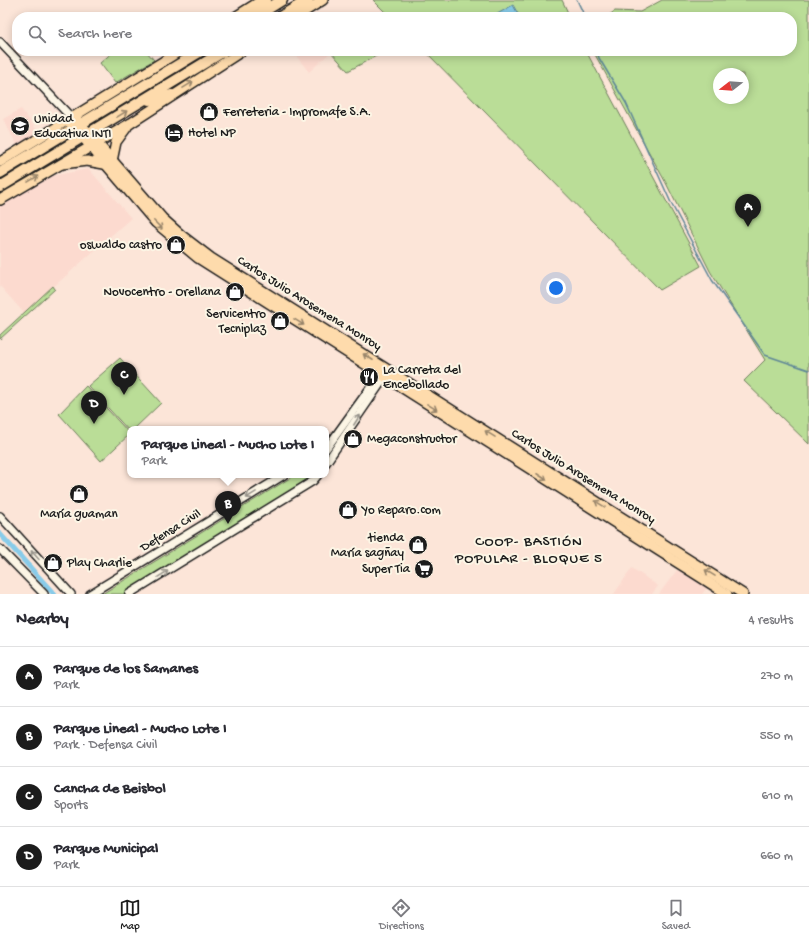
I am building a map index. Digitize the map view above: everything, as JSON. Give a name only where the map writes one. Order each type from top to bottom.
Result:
[{"type":"highway","points":[[255,12],[266,0]]},
{"type":"highway","points":[[263,12],[282,0]]},
{"type":"highway","points":[[288,12],[308,0]]},
{"type":"highway","points":[[0,173],[193,56]]},
{"type":"highway","points":[[0,188],[216,56]]},
{"type":"highway","points":[[140,103],[172,95]]},
{"type":"main road","points":[[243,12],[262,0]]},
{"type":"main road","points":[[304,12],[323,0]]},
{"type":"main road","points":[[0,162],[70,117],[172,56]]},
{"type":"main road","points":[[0,200],[56,165],[131,123],[234,56]]},
{"type":"main road","name":"Carlos Julio Arosemena Monroy","points":[[70,117],[156,224],[176,242],[198,258],[385,372],[742,594]]},
{"type":"main road","points":[[56,165],[80,162],[108,163],[116,142],[131,123]]},
{"type":"main road","name":"Carlos Julio Arosemena Monroy","points":[[385,372],[727,594]]},
{"type":"street","points":[[0,42],[12,55]]},
{"type":"street","points":[[13,56],[70,117]]},
{"type":"street","points":[[329,445],[385,372]]},
{"type":"street","points":[[329,458],[385,372]]},
{"type":"street","name":"Defensa Civil","points":[[90,594],[279,478]]},
{"type":"street","points":[[129,594],[313,481],[316,478]]},
{"type":"street","points":[[0,516],[71,594]]},
{"type":"street","points":[[0,549],[44,594]]},
{"type":"shaded area","points":[[296,56],[327,56],[309,72]]},
{"type":"shaded area","name":"Unidad Educativa INTI","points":[[21,109],[39,133],[17,145],[3,119]]},
{"type":"shaded area","points":[[89,169],[131,218],[24,313],[0,286],[0,205],[51,176]]},
{"type":"shaded area","points":[[632,568],[658,586],[652,594],[614,594]]},
{"type":"shaded area","points":[[677,570],[708,587],[702,594],[659,594]]},
{"type":"green space","points":[[373,0],[562,0],[568,12],[385,12]]},
{"type":"green space","points":[[662,0],[809,0],[809,444],[744,381],[765,360],[710,271],[666,183],[596,56],[797,56],[797,12],[640,12]]},
{"type":"green space","points":[[615,11],[640,12],[614,12]]},
{"type":"green space","points":[[108,56],[150,56],[154,60],[115,83],[100,63]]},
{"type":"green space","points":[[334,56],[376,56],[348,71]]},
{"type":"green space","points":[[430,56],[589,56],[701,266],[660,290]]},
{"type":"green space","points":[[53,286],[55,289],[0,339],[0,335]]},
{"type":"green space","points":[[120,358],[161,403],[137,426],[127,426],[127,429],[88,386]]},
{"type":"green space","points":[[86,386],[127,431],[127,437],[101,461],[59,414]]},
{"type":"green space","points":[[290,478],[309,478],[126,594],[102,594]]},
{"type":"water","points":[[513,5],[517,12],[501,12]]},
{"type":"waterway","points":[[577,0],[583,12]]},
{"type":"waterway","points":[[598,56],[626,103],[672,205],[712,280],[765,355],[809,370]]},
{"type":"waterway","points":[[0,534],[54,594]]},
{"type":"place","name":"Ferreteria - Impromafe S.A.","points":[[209,112]]},
{"type":"place","name":"Unidad Educativa INTI","points":[[20,126]]},
{"type":"place","name":"Hotel NP","points":[[174,133]]},
{"type":"place","name":"Parque de los Samanes","points":[[748,227]]},
{"type":"place","name":"oswaldo castro","points":[[176,245]]},
{"type":"place","name":"Novocentro - Orellana","points":[[235,292]]},
{"type":"place","name":"Servicentro Tecniplaz","points":[[280,321]]},
{"type":"place","name":"La Carreta del Encebollado","points":[[369,377]]},
{"type":"place","name":"Cancha de Beisbol","points":[[124,395]]},
{"type":"place","name":"Parque Municipal","points":[[94,424]]},
{"type":"place","name":"Megaconstructor","points":[[353,439]]},
{"type":"place","name":"María guaman","points":[[79,494]]},
{"type":"place","name":"Yo Reparo.com","points":[[348,510]]},
{"type":"place","name":"Parque Lineal - Mucho Lote I","points":[[228,524]]},
{"type":"place","name":"tienda María sagñay","points":[[418,545]]},
{"type":"place","name":"Play Charlie","points":[[53,563]]},
{"type":"place","name":"Super Tia","points":[[424,569]]},
{"type":"district","name":"COOP- BASTIÓN POPULAR - BLOQUE 5","points":[[529,550]]}]
